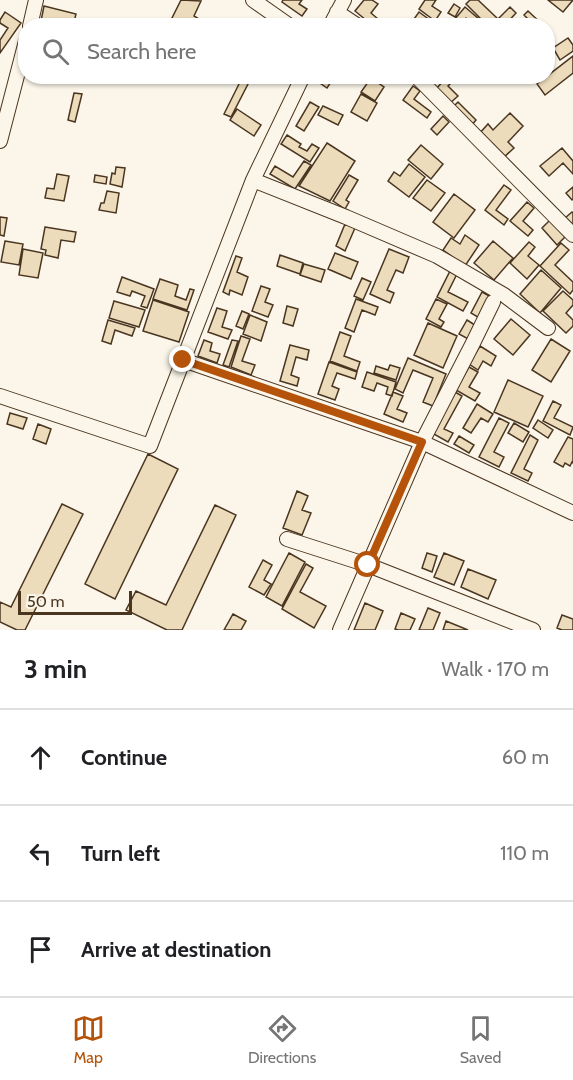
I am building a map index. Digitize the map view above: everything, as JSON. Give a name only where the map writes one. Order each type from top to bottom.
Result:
[{"type":"street","points":[[253,0],[279,18]]},
{"type":"street","points":[[32,18],[36,2]]},
{"type":"street","points":[[341,6],[351,18]]},
{"type":"street","points":[[0,141],[18,72]]},
{"type":"street","points":[[0,396],[150,446],[253,180],[299,84]]},
{"type":"street","points":[[424,84],[573,235]]},
{"type":"street","points":[[253,180],[436,256],[504,295],[548,328]]},
{"type":"street","points":[[339,630],[422,442],[493,302]]},
{"type":"street","points":[[183,360],[422,442],[573,513]]},
{"type":"street","points":[[286,539],[368,565],[533,630]]},
{"type":"building","points":[[181,0],[201,1],[194,16],[197,18],[172,18]]},
{"type":"building","points":[[283,0],[302,0],[299,4],[307,9],[302,16],[282,2]]},
{"type":"building","points":[[364,0],[372,0],[378,4],[371,13],[377,18],[364,18],[355,11]]},
{"type":"building","points":[[425,0],[436,0],[432,6],[441,12],[437,18],[431,18],[419,9]]},
{"type":"building","points":[[470,0],[478,0],[497,18],[480,18],[466,4]]},
{"type":"building","points":[[548,0],[573,0],[563,12]]},
{"type":"building","points":[[454,4],[460,8],[455,17],[448,13]]},
{"type":"building","points":[[44,6],[76,14],[75,18],[42,18]]},
{"type":"building","points":[[465,7],[478,18],[466,18],[456,18]]},
{"type":"building","points":[[510,7],[516,13],[511,18],[499,18]]},
{"type":"building","points":[[528,11],[535,18],[527,18],[524,15]]},
{"type":"building","points":[[5,12],[18,21],[18,27],[0,53],[0,40],[8,28],[0,23]]},
{"type":"building","points":[[419,12],[427,18],[415,18]]},
{"type":"building","points":[[568,38],[573,45],[573,51],[560,60],[555,47]]},
{"type":"building","points":[[573,56],[573,73],[545,95],[537,84],[555,84],[555,70]]},
{"type":"building","points":[[239,84],[248,84],[231,117],[224,114]]},
{"type":"building","points":[[367,84],[380,84],[384,87],[375,101],[361,92]]},
{"type":"building","points":[[441,84],[450,84],[448,86],[458,96],[449,104],[435,90]]},
{"type":"building","points":[[413,86],[420,91],[414,99],[431,112],[427,118],[403,100]]},
{"type":"building","points":[[74,93],[82,94],[75,122],[68,120]]},
{"type":"building","points":[[361,94],[377,103],[367,121],[351,112]]},
{"type":"building","points":[[310,102],[319,107],[304,131],[296,126]]},
{"type":"building","points":[[458,102],[476,120],[471,126],[453,107]]},
{"type":"building","points":[[323,106],[343,115],[338,125],[318,115]]},
{"type":"building","points":[[237,109],[261,125],[254,136],[230,120]]},
{"type":"building","points":[[510,113],[523,126],[508,142],[514,148],[503,158],[479,134],[488,124],[493,130]]},
{"type":"building","points":[[443,116],[449,122],[437,135],[431,129]]},
{"type":"building","points":[[287,135],[301,144],[299,147],[307,151],[312,144],[319,148],[310,162],[281,144]]},
{"type":"building","points":[[327,143],[355,161],[330,201],[299,186]]},
{"type":"building","points":[[421,145],[443,164],[431,179],[408,160]]},
{"type":"building","points":[[562,148],[573,161],[573,174],[563,163],[549,176],[540,166]]},
{"type":"building","points":[[304,161],[311,165],[295,189],[270,174],[275,166],[293,177]]},
{"type":"building","points":[[409,164],[425,177],[409,197],[388,181],[394,172],[400,176]]},
{"type":"building","points":[[116,167],[125,168],[122,187],[110,184]]},
{"type":"building","points":[[57,174],[69,176],[64,201],[45,198],[47,188],[54,189]]},
{"type":"building","points":[[95,175],[107,177],[106,184],[94,182]]},
{"type":"building","points":[[349,175],[358,180],[346,200],[349,202],[345,209],[333,201]]},
{"type":"building","points":[[427,180],[445,193],[431,211],[413,198]]},
{"type":"building","points":[[504,185],[511,190],[496,210],[508,219],[504,225],[485,210]]},
{"type":"building","points":[[573,187],[573,199],[572,200],[566,193]]},
{"type":"building","points":[[107,191],[119,193],[116,213],[99,210],[101,203],[104,203]]},
{"type":"building","points":[[454,194],[475,210],[454,238],[433,222]]},
{"type":"building","points":[[527,202],[534,208],[523,221],[533,230],[528,236],[510,221]]},
{"type":"building","points":[[573,213],[573,229],[565,218]]},
{"type":"building","points":[[0,217],[7,218],[4,236],[0,235]]},
{"type":"building","points":[[550,220],[565,237],[557,245],[542,228]]},
{"type":"building","points":[[345,224],[355,228],[345,251],[336,246]]},
{"type":"building","points":[[45,227],[76,232],[74,242],[61,240],[58,258],[45,255],[46,250],[41,249]]},
{"type":"building","points":[[465,235],[479,245],[465,266],[443,250],[451,238],[460,244]]},
{"type":"building","points":[[5,241],[23,244],[19,265],[1,262]]},
{"type":"building","points":[[493,241],[513,258],[494,280],[474,263]]},
{"type":"building","points":[[529,242],[535,247],[528,256],[539,265],[527,279],[510,263]]},
{"type":"building","points":[[561,243],[569,250],[555,265],[573,282],[573,290],[570,294],[540,266]]},
{"type":"building","points":[[23,249],[43,253],[38,278],[19,275]]},
{"type":"building","points":[[389,249],[409,257],[403,273],[396,270],[387,290],[394,293],[390,303],[370,294]]},
{"type":"building","points":[[335,253],[358,262],[351,279],[328,269]]},
{"type":"building","points":[[280,255],[303,263],[300,274],[277,266]]},
{"type":"building","points":[[236,256],[242,258],[237,272],[248,277],[242,295],[230,290],[229,295],[223,292]]},
{"type":"building","points":[[304,264],[325,270],[321,282],[300,275]]},
{"type":"building","points":[[541,270],[561,288],[540,313],[520,294]]},
{"type":"building","points":[[450,271],[457,274],[448,292],[468,302],[463,311],[437,297]]},
{"type":"building","points":[[122,277],[154,289],[147,308],[141,306],[145,296],[132,291],[130,296],[117,292]]},
{"type":"building","points":[[362,278],[371,282],[363,300],[354,296]]},
{"type":"building","points":[[160,279],[178,285],[175,296],[186,300],[190,289],[194,290],[187,310],[153,299]]},
{"type":"building","points":[[261,286],[270,289],[265,302],[273,305],[268,317],[252,311]]},
{"type":"building","points":[[563,291],[573,300],[573,305],[566,313],[573,320],[573,326],[566,333],[543,311]]},
{"type":"building","points":[[482,292],[493,298],[481,319],[471,313]]},
{"type":"building","points":[[356,299],[378,307],[375,315],[362,310],[354,332],[345,328]]},
{"type":"building","points":[[436,299],[447,304],[439,319],[444,322],[441,327],[426,319]]},
{"type":"building","points":[[153,300],[189,312],[179,342],[143,331]]},
{"type":"building","points":[[114,301],[145,310],[139,327],[109,318]]},
{"type":"building","points":[[287,306],[298,309],[293,326],[283,323]]},
{"type":"building","points":[[217,308],[227,311],[222,327],[232,330],[228,339],[208,332]]},
{"type":"building","points":[[242,311],[249,314],[243,329],[236,326]]},
{"type":"building","points":[[250,315],[267,322],[261,341],[243,334]]},
{"type":"building","points":[[511,319],[530,335],[513,355],[494,339]]},
{"type":"building","points":[[108,320],[135,328],[132,336],[115,330],[111,344],[102,341]]},
{"type":"building","points":[[467,320],[478,327],[470,340],[459,334]]},
{"type":"building","points":[[428,323],[457,336],[443,368],[414,355]]},
{"type":"building","points":[[340,332],[351,336],[344,356],[360,362],[357,371],[330,361]]},
{"type":"building","points":[[241,336],[250,339],[242,361],[255,365],[251,375],[231,367]]},
{"type":"building","points":[[551,339],[570,351],[551,382],[532,370]]},
{"type":"building","points":[[204,340],[212,343],[210,351],[220,354],[217,363],[198,356]]},
{"type":"building","points":[[232,340],[238,341],[229,367],[223,365]]},
{"type":"building","points":[[290,345],[309,350],[307,360],[296,357],[291,375],[299,378],[297,386],[280,381]]},
{"type":"building","points":[[480,346],[496,356],[491,366],[483,361],[478,370],[469,364]]},
{"type":"building","points":[[408,358],[446,374],[433,406],[423,402],[433,378],[413,370],[403,393],[395,389]]},
{"type":"building","points":[[329,362],[357,372],[355,379],[337,373],[332,386],[339,389],[335,400],[318,394]]},
{"type":"building","points":[[390,365],[400,368],[396,380],[374,373],[376,366],[388,370]]},
{"type":"building","points":[[469,367],[478,372],[469,387],[480,393],[475,401],[456,390]]},
{"type":"building","points":[[367,372],[396,382],[392,396],[386,394],[388,387],[377,383],[374,391],[362,387]]},
{"type":"building","points":[[508,380],[543,396],[528,427],[494,412]]},
{"type":"building","points":[[393,392],[403,396],[397,409],[407,413],[403,422],[384,414]]},
{"type":"building","points":[[455,392],[462,396],[444,429],[453,433],[448,442],[432,433]]},
{"type":"building","points":[[553,401],[561,405],[554,418],[573,427],[570,435],[543,421]]},
{"type":"building","points":[[477,404],[493,414],[488,422],[481,418],[471,433],[463,428]]},
{"type":"building","points":[[10,413],[27,418],[23,429],[7,424]]},
{"type":"building","points":[[499,418],[509,423],[494,452],[504,457],[499,467],[479,457]]},
{"type":"building","points":[[538,420],[553,430],[548,438],[533,428]]},
{"type":"building","points":[[514,423],[529,432],[523,442],[508,433]]},
{"type":"building","points":[[38,424],[51,429],[46,444],[33,439]]},
{"type":"building","points":[[530,435],[538,440],[524,469],[532,473],[528,481],[511,473]]},
{"type":"building","points":[[459,436],[474,445],[469,453],[454,444]]},
{"type":"building","points":[[568,437],[573,439],[573,463],[570,466],[565,463],[563,467],[554,462]]},
{"type":"building","points":[[148,454],[178,469],[115,599],[85,584]]},
{"type":"building","points":[[297,491],[308,496],[302,510],[311,513],[302,535],[283,528]]},
{"type":"building","points":[[62,504],[83,514],[25,630],[17,630],[0,622],[0,602],[11,607]]},
{"type":"building","points":[[215,505],[236,515],[182,630],[167,630],[126,610],[136,591],[166,605]]},
{"type":"building","points":[[289,553],[305,562],[282,606],[266,597]]},
{"type":"building","points":[[427,553],[437,556],[432,572],[422,568]]},
{"type":"building","points":[[444,553],[464,561],[454,585],[434,577]]},
{"type":"building","points":[[263,560],[272,565],[264,580],[271,584],[264,595],[249,587]]},
{"type":"building","points":[[306,564],[313,568],[300,592],[326,606],[314,628],[282,609]]},
{"type":"building","points":[[468,569],[496,580],[488,599],[461,587]]},
{"type":"building","points":[[365,603],[383,611],[375,630],[354,630]]},
{"type":"building","points":[[428,608],[440,613],[433,630],[419,630]]},
{"type":"building","points":[[401,613],[415,619],[410,630],[395,629]]},
{"type":"building","points":[[233,614],[246,621],[241,630],[224,630]]},
{"type":"building","points":[[562,615],[573,619],[573,630],[557,628]]},
{"type":"building","points":[[446,621],[468,630],[443,630]]},
{"type":"route","points":[[183,360],[422,442],[368,565]]}]
